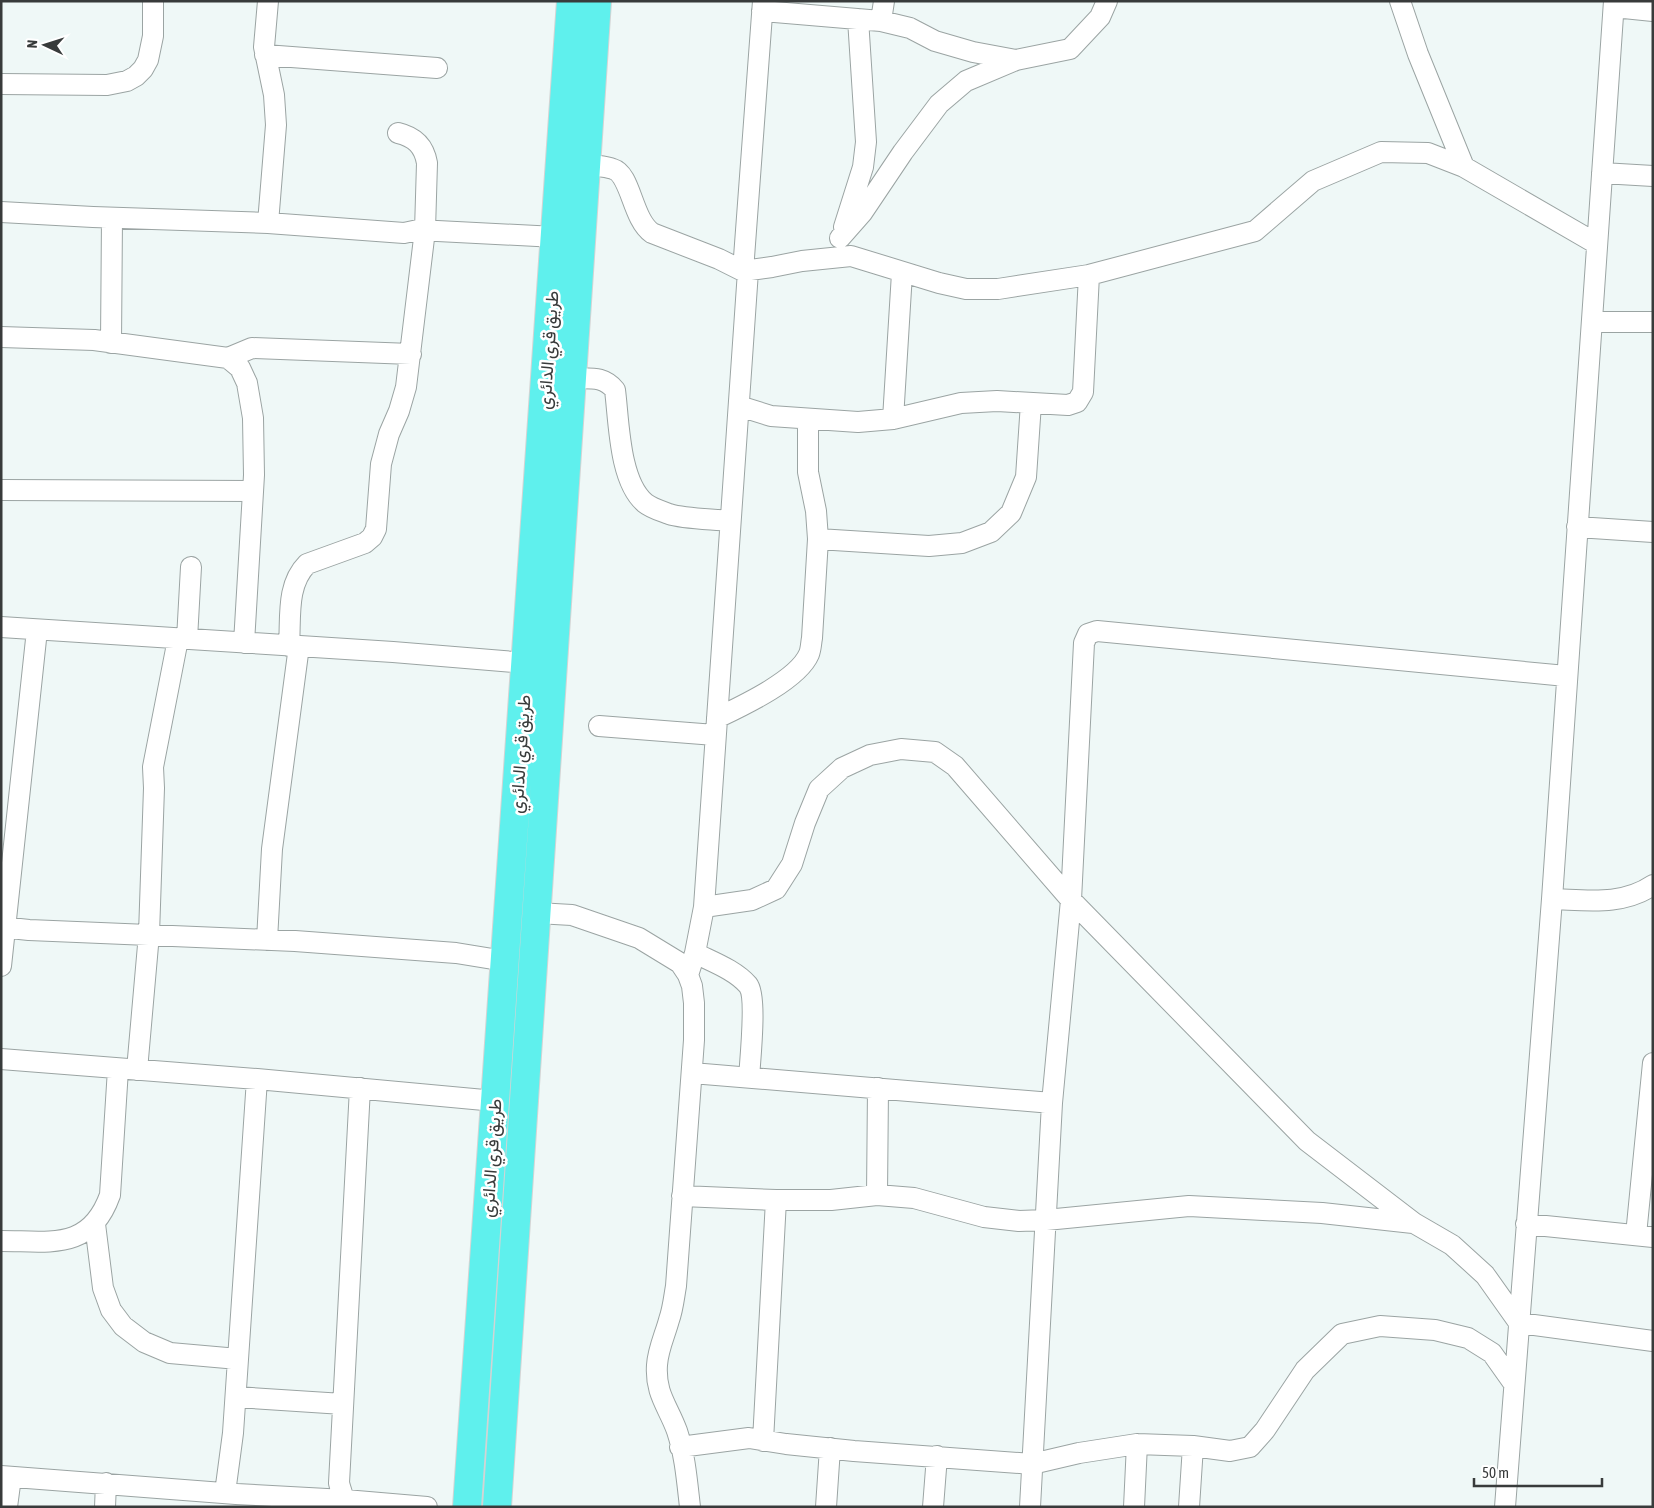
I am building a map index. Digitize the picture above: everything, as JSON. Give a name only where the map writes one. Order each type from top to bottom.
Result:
[{"type":"highway","name":"طريق قري الدائري","points":[[467,1507],[527,663],[571,1]]},
{"type":"highway","name":"طريق قري الدائري","points":[[497,1507],[505,1415],[597,1]]},
{"type":"highway","points":[[474,1412],[505,1415]]},
{"type":"street","points":[[1,84],[107,85],[127,81],[136,76],[148,60],[152,36],[153,1]]},
{"type":"street","points":[[268,1],[264,37],[265,56],[274,95],[276,125],[268,223]]},
{"type":"street","points":[[840,238],[862,212],[939,104],[966,82],[1016,60],[1070,48],[1100,18],[1107,1]]},
{"type":"street","points":[[1400,1],[1418,54],[1464,167]]},
{"type":"street","points":[[1505,1507],[1552,899],[1614,4],[1653,11]]},
{"type":"street","points":[[688,975],[695,953],[704,906],[739,406],[745,271],[762,6],[858,19],[882,11],[935,41],[974,52],[1016,60]]},
{"type":"street","points":[[831,257],[840,238],[863,167],[866,142],[858,19]]},
{"type":"street","points":[[265,56],[438,68]]},
{"type":"street","points":[[267,940],[272,849],[294,646],[294,584],[307,564],[365,543],[372,537],[376,529],[381,464],[389,434],[399,411],[411,354],[426,230],[427,163],[426,155],[417,142],[398,133]]},
{"type":"street","points":[[586,164],[615,169],[620,173],[629,190],[637,215],[646,229],[745,271],[831,257],[851,256],[939,283],[966,289],[998,290],[1089,275],[1255,231],[1313,181],[1380,152],[1428,153],[1464,167],[1597,244]]},
{"type":"street","points":[[1602,173],[1653,176]]},
{"type":"street","points":[[1,212],[268,223],[404,232],[426,230],[556,237]]},
{"type":"street","points":[[111,343],[112,218]]},
{"type":"street","points":[[893,419],[902,272]]},
{"type":"street","points":[[739,406],[771,416],[858,422],[893,419],[961,403],[997,401],[1068,405],[1077,402],[1082,392],[1089,275]]},
{"type":"street","points":[[1592,322],[1653,322]]},
{"type":"street","points":[[1,337],[94,340],[228,358],[252,348],[411,354]]},
{"type":"street","points":[[228,358],[240,368],[247,383],[253,418],[253,491],[244,643]]},
{"type":"street","points":[[572,378],[604,380],[610,383],[615,390],[621,452],[639,498],[646,504],[671,515],[730,521]]},
{"type":"street","points":[[818,539],[929,546],[962,543],[991,532],[1011,513],[1026,477],[1032,403]]},
{"type":"street","points":[[599,726],[716,726],[787,678],[809,654],[812,638],[818,539],[816,511],[808,472],[808,419]]},
{"type":"street","points":[[1,490],[253,491]]},
{"type":"street","points":[[1577,527],[1653,532]]},
{"type":"street","points":[[1,1246],[2,1241],[63,1241],[80,1235],[95,1224],[105,1210],[110,1195],[127,1069],[149,934],[154,798],[153,768],[182,639],[191,567]]},
{"type":"street","points":[[1,627],[527,663]]},
{"type":"street","points":[[1,966],[3,927],[37,630]]},
{"type":"street","points":[[1030,1507],[1052,1102],[1071,900],[1084,643],[1088,634],[1097,631],[1566,676]]},
{"type":"street","points":[[704,906],[752,900],[776,889],[792,864],[805,823],[819,789],[842,768],[870,755],[901,749],[935,752],[955,766],[1071,900],[1307,1141],[1414,1223],[1452,1245],[1485,1275],[1519,1323],[1653,1341]]},
{"type":"street","points":[[1552,899],[1618,900],[1642,892],[1653,885]]},
{"type":"street","points":[[537,913],[572,915],[639,938],[680,963],[688,975],[692,986],[694,1003],[692,1073],[676,1286],[670,1318],[661,1343],[657,1365],[658,1388],[676,1430],[684,1462],[690,1507]]},
{"type":"street","points":[[3,927],[267,940],[456,953],[505,961]]},
{"type":"street","points":[[695,953],[737,975],[750,987],[752,1011],[749,1078]]},
{"type":"street","points":[[1,1059],[257,1078],[495,1101]]},
{"type":"street","points":[[1526,1224],[1644,1236],[1653,1063]]},
{"type":"street","points":[[692,1073],[1052,1102]]},
{"type":"street","points":[[232,1498],[238,1359],[257,1078]]},
{"type":"street","points":[[345,1503],[339,1483],[360,1088]]},
{"type":"street","points":[[878,1088],[878,1195]]},
{"type":"street","points":[[682,1196],[831,1200],[878,1195],[914,1198],[984,1217],[1019,1221],[1189,1206],[1322,1213],[1414,1223]]},
{"type":"street","points":[[763,1441],[776,1200]]},
{"type":"street","points":[[95,1224],[103,1288],[111,1310],[122,1326],[144,1342],[170,1353],[238,1359]]},
{"type":"street","points":[[680,1447],[749,1438],[830,1448],[1032,1464],[1079,1453],[1137,1444],[1192,1446],[1230,1451],[1250,1447],[1265,1430],[1305,1370],[1342,1334],[1380,1326],[1435,1330],[1468,1338],[1492,1353],[1514,1384]]},
{"type":"street","points":[[236,1397],[343,1404]]},
{"type":"street","points":[[1134,1507],[1137,1444]]},
{"type":"street","points":[[1189,1507],[1192,1446]]},
{"type":"street","points":[[826,1507],[830,1448]]},
{"type":"street","points":[[933,1507],[938,1456]]},
{"type":"street","points":[[7,1507],[6,1476],[106,1483],[232,1498],[427,1507]]},
{"type":"street","points":[[105,1507],[106,1483]]}]
